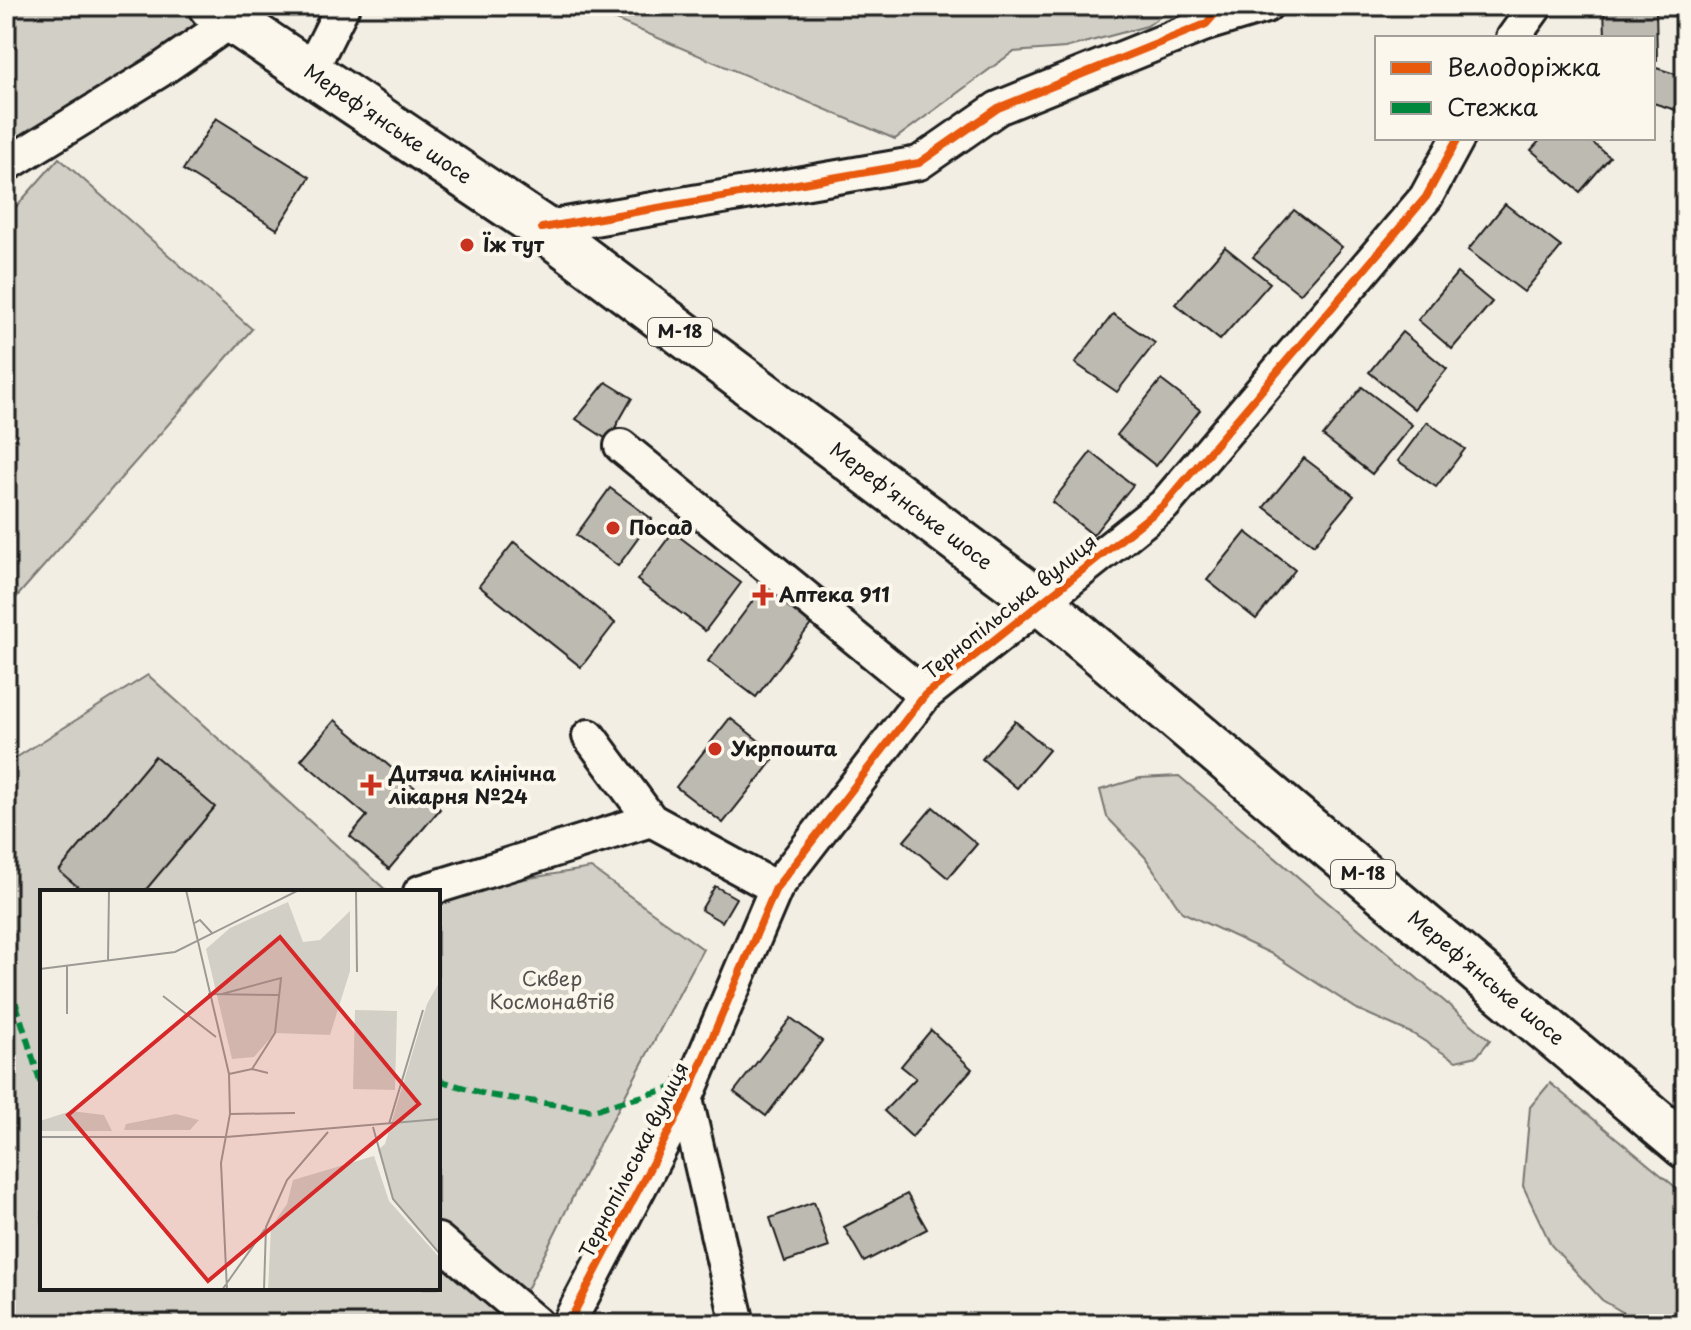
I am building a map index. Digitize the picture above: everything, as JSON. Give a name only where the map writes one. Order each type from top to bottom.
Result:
[{"type":"highway","name":"Мереф'янське шосе","points":[[222,13],[542,228],[1041,603],[1685,1146]]},
{"type":"street","points":[[310,72],[343,6]]},
{"type":"street","points":[[542,228],[919,163],[998,108],[1214,15],[1266,6]]},
{"type":"street","points":[[1514,36],[1536,6]]},
{"type":"street","points":[[6,165],[159,71],[222,13]]},
{"type":"street","name":"Тернопільська вулиця","points":[[568,1324],[686,1099],[776,888],[925,695],[1164,505],[1426,197],[1457,140]]},
{"type":"street","points":[[621,446],[925,695]]},
{"type":"street","points":[[589,736],[651,820],[776,888]]},
{"type":"street","points":[[426,890],[651,820]]},
{"type":"street","points":[[686,1099],[738,1324]]},
{"type":"street","points":[[440,1242],[537,1324]]},
{"type":"street","points":[[440,1269],[494,1288]]},
{"type":"green space","points":[[6,6],[229,6],[6,152]]},
{"type":"green space","points":[[583,6],[1175,6],[1147,26],[1065,48],[1013,52],[895,139]]},
{"type":"green space","points":[[59,158],[252,329],[6,609],[6,218]]},
{"type":"green space","name":"Сквер Космонавтів","points":[[148,675],[386,890],[40,890],[40,1290],[440,1290],[440,893],[591,868],[703,949],[592,1158],[510,1324],[6,1324],[6,764]]},
{"type":"green space","points":[[1179,776],[1490,1040],[1477,1056],[1456,1061],[1413,1034],[1357,1009],[1274,955],[1182,912],[1145,857],[1107,817],[1100,790],[1140,778]]},
{"type":"green space","points":[[1550,1083],[1685,1195],[1685,1324],[1643,1324],[1602,1300],[1551,1245],[1523,1186],[1530,1107]]},
{"type":"building","points":[[1604,6],[1656,6],[1657,60],[1655,36],[1605,36]]},
{"type":"building","points":[[1681,6],[1685,6],[1685,34],[1681,34]]},
{"type":"building","points":[[1655,68],[1685,77],[1685,97],[1679,111],[1655,104]]},
{"type":"building","points":[[216,118],[310,177],[277,229],[183,170]]},
{"type":"building","points":[[1540,140],[1589,140],[1610,157],[1580,192],[1531,150]]},
{"type":"building","points":[[1505,204],[1561,247],[1524,292],[1468,250]]},
{"type":"building","points":[[1294,210],[1342,247],[1300,294],[1253,257]]},
{"type":"building","points":[[1225,247],[1270,283],[1220,340],[1175,304]]},
{"type":"building","points":[[1457,273],[1492,302],[1452,349],[1418,320]]},
{"type":"building","points":[[1113,314],[1155,343],[1117,392],[1075,363]]},
{"type":"building","points":[[1402,332],[1447,369],[1414,409],[1369,372]]},
{"type":"building","points":[[1161,380],[1200,410],[1156,466],[1117,435]]},
{"type":"building","points":[[606,382],[632,398],[608,440],[576,419]]},
{"type":"building","points":[[1362,387],[1412,425],[1372,474],[1323,436]]},
{"type":"building","points":[[1427,422],[1465,449],[1436,487],[1398,461]]},
{"type":"building","points":[[1091,452],[1133,485],[1093,535],[1052,502]]},
{"type":"building","points":[[1304,458],[1354,496],[1314,545],[1264,507]]},
{"type":"building","points":[[610,488],[652,519],[618,566],[576,535]]},
{"type":"building","points":[[673,532],[741,583],[705,631],[637,580]]},
{"type":"building","points":[[1246,532],[1295,570],[1256,619],[1207,580]]},
{"type":"building","points":[[514,542],[615,623],[581,667],[479,586]]},
{"type":"building","points":[[767,582],[815,619],[756,697],[708,661]]},
{"type":"building","points":[[730,718],[777,755],[723,823],[676,787]]},
{"type":"building","name":"Дитяча клінічна лікарня №24","points":[[335,720],[440,809],[389,869],[350,836],[367,816],[301,760]]},
{"type":"building","points":[[1015,721],[1049,750],[1017,788],[982,759]]},
{"type":"building","points":[[155,756],[215,807],[146,890],[82,890],[59,871]]},
{"type":"building","points":[[933,807],[977,844],[948,878],[904,841]]},
{"type":"building","points":[[715,886],[736,898],[722,922],[701,910]]},
{"type":"building","points":[[791,1018],[822,1041],[766,1116],[734,1092]]},
{"type":"building","points":[[931,1030],[972,1069],[912,1137],[884,1111],[916,1078],[901,1066]]},
{"type":"building","points":[[6,1037],[16,1046],[6,1057]]},
{"type":"building","points":[[907,1194],[927,1229],[864,1262],[844,1227]]},
{"type":"building","points":[[814,1202],[829,1247],[785,1262],[770,1218]]},
{"type":"building","points":[[858,1315],[859,1324],[805,1324]]},
{"type":"marked path","points":[[6,988],[13,994],[40,1082]]},
{"type":"marked path","points":[[440,1081],[488,1095],[593,1110],[693,1082]]},
{"type":"cycle path","points":[[542,228],[919,163],[998,108],[1206,24],[1222,6]]},
{"type":"cycle path","points":[[568,1324],[686,1099],[776,888],[925,695],[1164,505],[1426,197],[1457,140]]},
{"type":"place","name":"Їж тут","points":[[467,245]]},
{"type":"place","name":"Посад","points":[[613,528]]},
{"type":"place","name":"Аптека 911","points":[[763,595]]},
{"type":"place","name":"Укрпошта","points":[[715,749]]},
{"type":"place","name":"Дитяча клінічна лікарня №24","points":[[371,785]]}]
